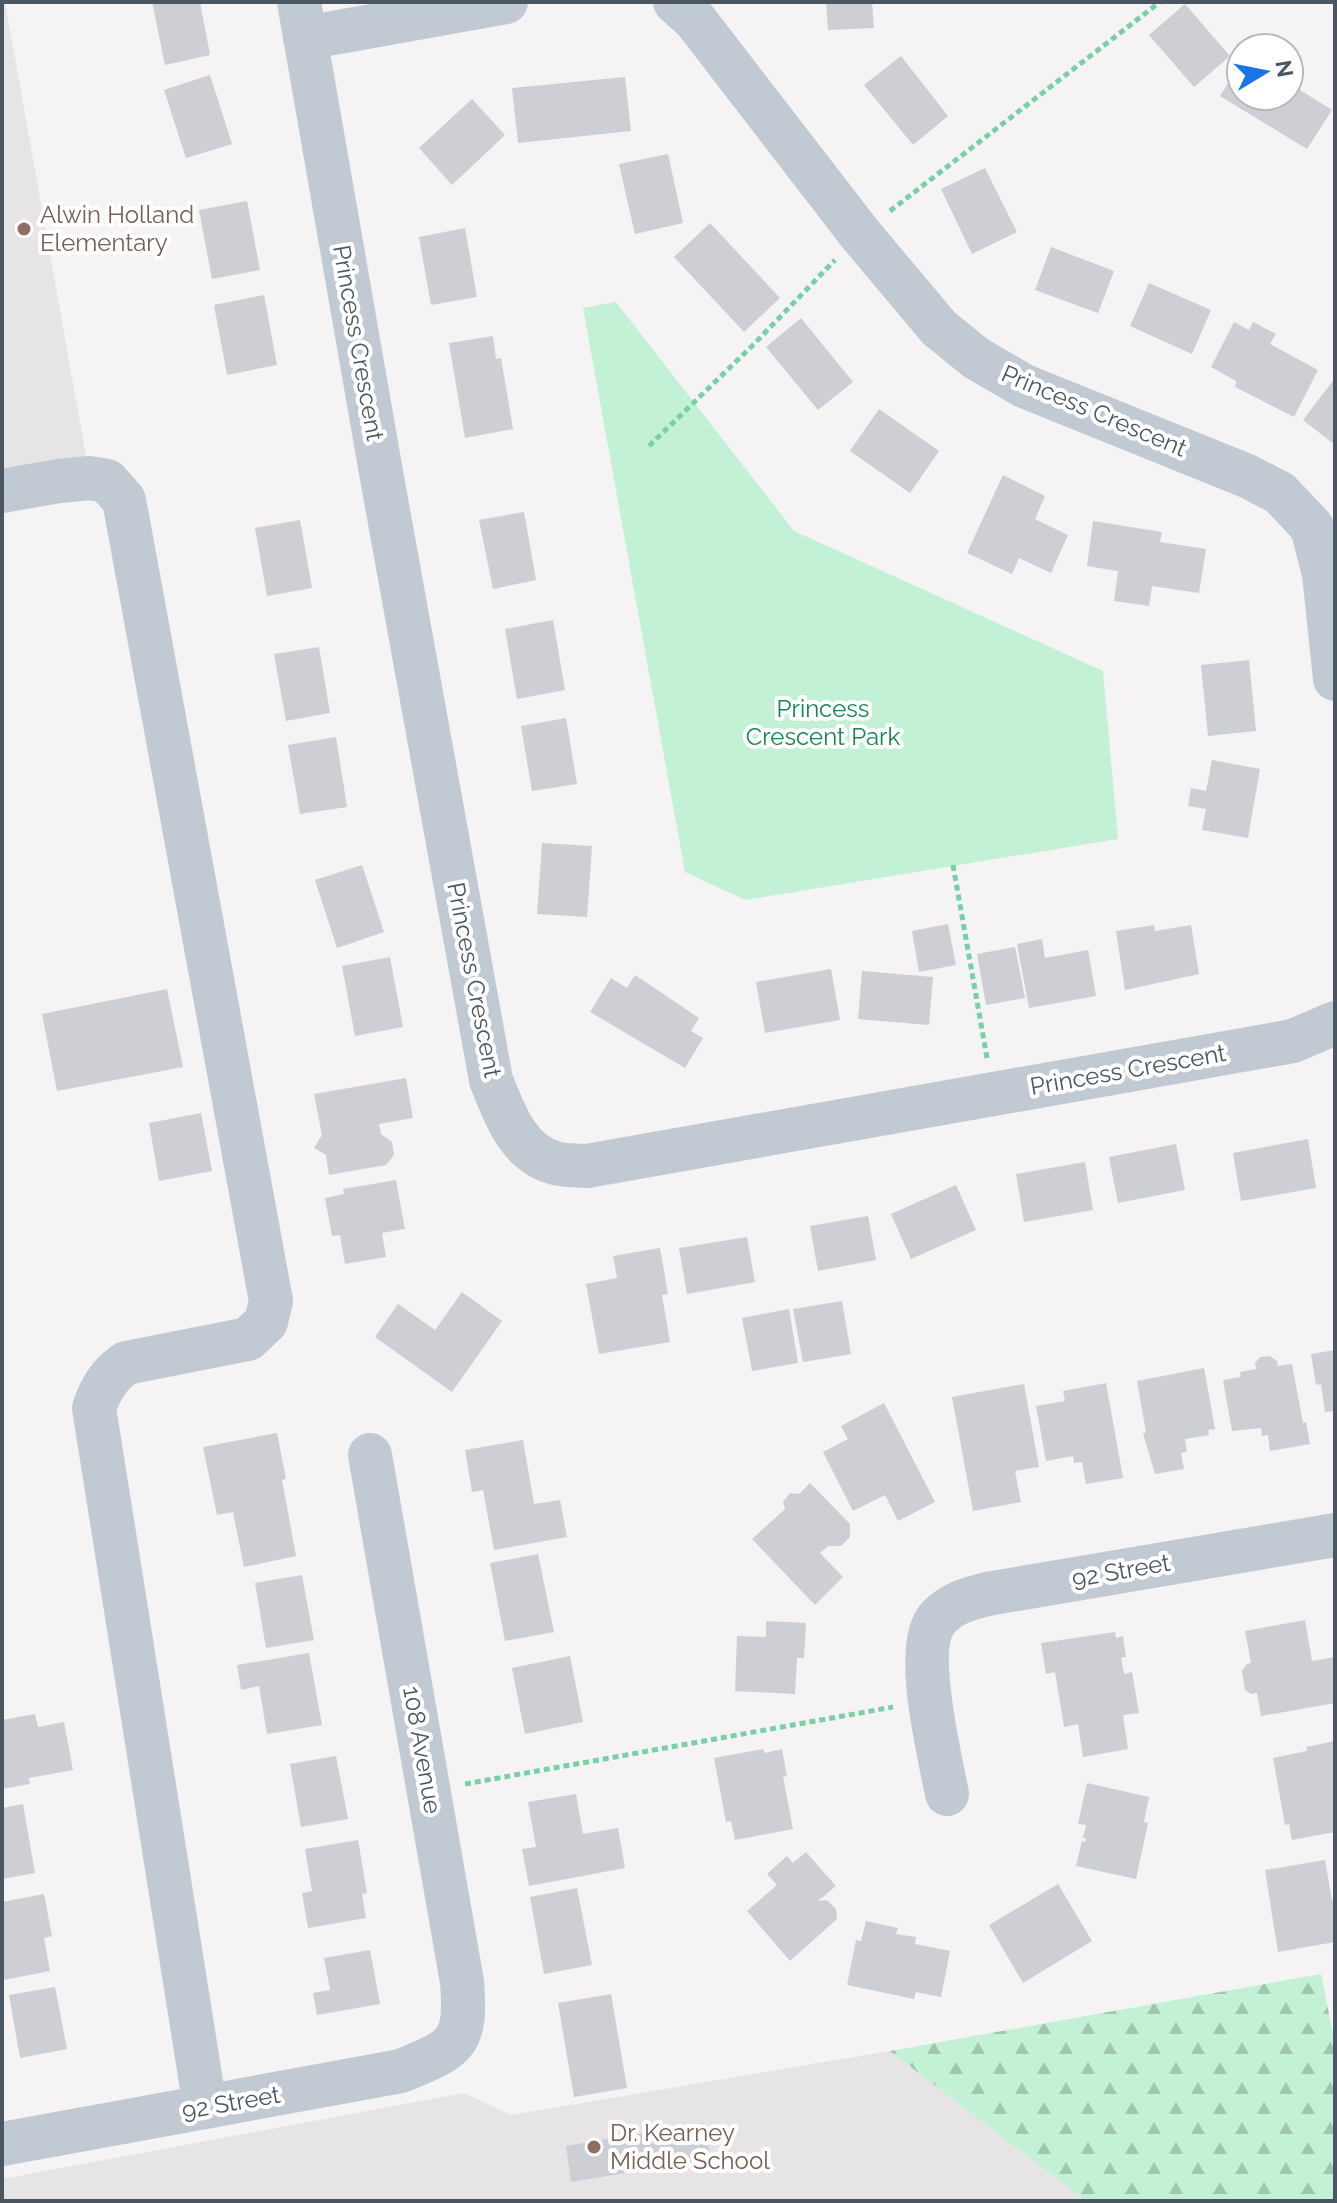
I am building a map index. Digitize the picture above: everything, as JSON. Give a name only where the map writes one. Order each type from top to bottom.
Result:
[{"type":"street","name":"Princess Crescent","points":[[506,2],[302,20],[491,1080],[508,1122],[526,1146],[554,1163],[587,1166],[1293,1041],[1335,1023]]},
{"type":"street","name":"Princess Crescent","points":[[675,2],[695,20],[860,234],[939,328],[976,358],[1024,386],[1247,476],[1280,493],[1312,527],[1324,574],[1335,679]]},
{"type":"street","points":[[2,491],[89,478],[107,481],[124,500],[271,1301],[266,1322],[248,1339],[126,1363],[112,1373],[102,1386],[94,1408],[205,2107]]},
{"type":"street","name":"108 Avenue","points":[[370,1455],[462,1982],[463,2028],[454,2044]]},
{"type":"street","name":"92 Street","points":[[929,1700],[927,1640],[936,1620],[957,1602],[987,1594],[1335,1535]]},
{"type":"street","points":[[929,1700],[947,1794]]},
{"type":"street","name":"92 Street","points":[[2,2144],[401,2071],[454,2044]]},
{"type":"path","points":[[649,446],[752,346],[860,234],[1160,2]]},
{"type":"path","points":[[953,865],[994,1094]]},
{"type":"path","points":[[430,1790],[929,1700]]},
{"type":"shaded area","name":"Alwin Holland Elementary","points":[[2,2],[5,2],[86,456],[2,471]]},
{"type":"shaded area","name":"Dr. Kearney Middle School","points":[[890,2051],[1086,2201],[2,2201],[2,2179],[464,2093],[511,2115]]},
{"type":"green space","name":"Princess Crescent Park","points":[[616,302],[794,531],[1103,671],[1118,839],[745,900],[685,872],[583,308]]},
{"type":"green space","points":[[1321,1974],[1335,2044],[1335,2201],[1086,2201],[890,2051]]},
{"type":"building","points":[[152,2],[200,2],[210,55],[165,65]]},
{"type":"building","points":[[826,2],[872,2],[874,28],[828,30]]},
{"type":"building","points":[[1185,4],[1225,50],[1225,60],[1194,87],[1149,35]]},
{"type":"building","points":[[901,56],[948,116],[913,145],[864,85]]},
{"type":"building","points":[[210,75],[232,144],[186,158],[164,90]]},
{"type":"building","points":[[625,77],[631,131],[518,143],[512,88]]},
{"type":"building","points":[[1305,93],[1332,110],[1307,149],[1246,112],[1305,112]]},
{"type":"building","points":[[472,99],[505,135],[452,185],[419,148]]},
{"type":"building","points":[[668,154],[683,223],[635,234],[619,164]]},
{"type":"building","points":[[985,168],[1017,232],[972,254],[941,189]]},
{"type":"building","points":[[247,201],[260,270],[212,279],[199,210]]},
{"type":"building","points":[[710,223],[780,298],[744,332],[674,257]]},
{"type":"building","points":[[465,228],[477,297],[431,305],[419,237]]},
{"type":"building","points":[[1051,247],[1114,271],[1098,313],[1035,290]]},
{"type":"building","points":[[1149,283],[1211,310],[1192,354],[1130,326]]},
{"type":"building","points":[[264,295],[277,365],[227,375],[214,305]]},
{"type":"building","points":[[801,318],[853,382],[818,410],[766,347]]},
{"type":"building","points":[[1234,322],[1249,330],[1253,322],[1276,334],[1270,344],[1318,370],[1294,417],[1235,387],[1236,381],[1211,367]]},
{"type":"building","points":[[493,336],[496,359],[501,358],[513,429],[465,438],[449,343]]},
{"type":"building","points":[[1335,378],[1335,445],[1303,420]]},
{"type":"building","points":[[879,409],[939,451],[910,493],[850,451]]},
{"type":"building","points":[[1003,475],[1045,496],[1035,519],[1068,535],[1051,573],[1019,558],[1012,574],[967,553]]},
{"type":"building","points":[[524,512],[536,580],[493,589],[479,520]]},
{"type":"building","points":[[300,520],[312,588],[267,596],[255,528]]},
{"type":"building","points":[[1093,521],[1162,532],[1160,542],[1206,549],[1199,593],[1152,586],[1149,606],[1114,601],[1118,571],[1087,566]]},
{"type":"building","points":[[553,620],[565,690],[517,699],[505,629]]},
{"type":"building","points":[[319,647],[330,713],[286,721],[274,654]]},
{"type":"building","points":[[1249,660],[1256,731],[1208,736],[1201,665]]},
{"type":"building","points":[[566,718],[577,784],[532,791],[521,726]]},
{"type":"building","points":[[336,737],[347,807],[300,814],[288,745]]},
{"type":"building","points":[[1212,760],[1260,769],[1248,838],[1202,830],[1206,809],[1188,806],[1191,788],[1206,791]]},
{"type":"building","points":[[542,843],[592,846],[587,917],[537,914]]},
{"type":"building","points":[[362,865],[384,932],[337,948],[315,880]]},
{"type":"building","points":[[948,924],[956,965],[919,972],[912,931]]},
{"type":"building","points":[[1154,925],[1155,931],[1191,925],[1199,974],[1125,990],[1116,931]]},
{"type":"building","points":[[1042,939],[1045,958],[1088,950],[1096,996],[1029,1008],[1017,944]]},
{"type":"building","points":[[1015,947],[1025,998],[986,1005],[977,954]]},
{"type":"building","points":[[390,957],[403,1027],[355,1036],[342,966]]},
{"type":"building","points":[[831,969],[840,1020],[765,1033],[756,982]]},
{"type":"building","points":[[862,971],[933,977],[929,1025],[858,1019]]},
{"type":"building","points":[[635,975],[699,1018],[691,1031],[703,1038],[685,1068],[590,1012],[611,978],[627,988]]},
{"type":"building","points":[[167,989],[183,1067],[57,1091],[42,1014]]},
{"type":"building","points":[[406,1078],[413,1118],[379,1124],[381,1134],[392,1142],[394,1155],[386,1165],[329,1175],[326,1155],[314,1148],[322,1135],[314,1094]]},
{"type":"building","points":[[201,1113],[212,1171],[159,1181],[149,1123]]},
{"type":"building","points":[[1308,1139],[1316,1188],[1241,1201],[1233,1153]]},
{"type":"building","points":[[1176,1144],[1185,1190],[1118,1203],[1109,1157]]},
{"type":"building","points":[[1085,1162],[1093,1210],[1024,1222],[1016,1174]]},
{"type":"building","points":[[396,1180],[405,1229],[382,1233],[386,1257],[345,1264],[340,1235],[332,1236],[325,1198],[344,1194],[343,1189]]},
{"type":"building","points":[[956,1185],[976,1230],[911,1259],[891,1214]]},
{"type":"building","points":[[868,1216],[876,1260],[818,1271],[810,1226]]},
{"type":"building","points":[[747,1237],[755,1282],[687,1294],[679,1248]]},
{"type":"building","points":[[660,1248],[668,1294],[662,1295],[670,1342],[599,1354],[586,1284],[617,1278],[613,1256]]},
{"type":"building","points":[[462,1292],[502,1321],[452,1392],[375,1337],[398,1304],[435,1330]]},
{"type":"building","points":[[842,1301],[851,1354],[803,1362],[793,1309]]},
{"type":"building","points":[[789,1309],[798,1363],[752,1371],[742,1318]]},
{"type":"building","points":[[1335,1350],[1335,1411],[1325,1412],[1321,1384],[1316,1385],[1311,1354]]},
{"type":"building","points":[[1270,1356],[1278,1366],[1292,1364],[1310,1444],[1270,1451],[1268,1435],[1262,1436],[1261,1428],[1232,1431],[1223,1380],[1241,1377],[1240,1372],[1256,1369],[1255,1363],[1260,1357]]},
{"type":"building","points":[[1204,1368],[1215,1429],[1208,1430],[1209,1435],[1185,1439],[1187,1452],[1181,1453],[1184,1469],[1155,1474],[1143,1433],[1146,1432],[1137,1381]]},
{"type":"building","points":[[1106,1383],[1123,1478],[1086,1484],[1082,1462],[1074,1463],[1073,1456],[1046,1461],[1036,1406],[1065,1401],[1063,1391]]},
{"type":"building","points":[[1024,1384],[1039,1467],[1015,1471],[1021,1502],[973,1511],[952,1397]]},
{"type":"building","points":[[884,1403],[935,1502],[898,1521],[885,1495],[853,1511],[823,1452],[848,1439],[841,1426]]},
{"type":"building","points":[[277,1433],[296,1556],[244,1567],[233,1512],[217,1515],[203,1447]]},
{"type":"building","points":[[523,1440],[534,1504],[560,1500],[567,1537],[494,1550],[483,1490],[472,1492],[465,1450]]},
{"type":"building","points":[[810,1483],[850,1524],[850,1537],[841,1546],[828,1546],[820,1553],[843,1577],[815,1605],[752,1539],[785,1509],[783,1502],[790,1493],[799,1494]]},
{"type":"building","points":[[538,1554],[554,1632],[505,1641],[490,1563]]},
{"type":"building","points":[[302,1575],[314,1640],[266,1648],[255,1583]]},
{"type":"building","points":[[1305,1620],[1312,1661],[1335,1657],[1335,1703],[1261,1716],[1257,1693],[1251,1694],[1245,1690],[1242,1671],[1251,1663],[1245,1631]]},
{"type":"building","points":[[766,1621],[806,1623],[804,1658],[797,1658],[795,1694],[735,1691],[737,1636],[766,1637]]},
{"type":"building","points":[[1115,1632],[1116,1638],[1123,1636],[1126,1657],[1121,1658],[1124,1674],[1132,1672],[1139,1713],[1123,1715],[1128,1749],[1083,1757],[1078,1724],[1064,1727],[1055,1672],[1046,1674],[1041,1643]]},
{"type":"building","points":[[309,1653],[322,1725],[267,1734],[259,1686],[241,1690],[237,1665]]},
{"type":"building","points":[[570,1656],[583,1722],[525,1734],[512,1668]]},
{"type":"building","points":[[35,1714],[38,1727],[64,1722],[73,1770],[29,1778],[30,1784],[2,1789],[2,1720]]},
{"type":"building","points":[[1335,1741],[1335,1832],[1292,1840],[1289,1824],[1285,1825],[1273,1758]]},
{"type":"building","points":[[763,1749],[765,1753],[782,1749],[787,1776],[783,1777],[793,1829],[735,1840],[731,1821],[726,1822],[714,1758]]},
{"type":"building","points":[[336,1756],[348,1819],[301,1827],[290,1764]]},
{"type":"building","points":[[1087,1783],[1149,1797],[1144,1822],[1148,1823],[1136,1879],[1076,1866],[1082,1841],[1085,1842],[1086,1838],[1083,1838],[1086,1825],[1078,1824]]},
{"type":"building","points":[[576,1794],[583,1834],[618,1828],[625,1868],[529,1886],[522,1849],[536,1847],[528,1802]]},
{"type":"building","points":[[23,1804],[35,1873],[2,1879],[2,1808]]},
{"type":"building","points":[[358,1840],[367,1893],[362,1894],[366,1918],[308,1928],[302,1893],[312,1891],[305,1849]]},
{"type":"building","points":[[806,1852],[836,1886],[818,1901],[827,1900],[836,1909],[837,1919],[790,1961],[747,1911],[777,1885],[767,1874],[787,1856],[793,1863]]},
{"type":"building","points":[[1325,1860],[1332,1900],[1335,1900],[1335,1942],[1278,1952],[1265,1870]]},
{"type":"building","points":[[1058,1884],[1092,1941],[1023,1983],[989,1925]]},
{"type":"building","points":[[577,1888],[592,1965],[544,1974],[530,1897]]},
{"type":"building","points":[[44,1894],[52,1936],[44,1938],[50,1971],[4,1980],[2,1902]]},
{"type":"building","points":[[866,1921],[898,1928],[896,1934],[916,1937],[915,1944],[950,1951],[941,1997],[916,1992],[914,1999],[847,1985],[856,1940],[861,1941]]},
{"type":"building","points":[[370,1950],[380,2004],[317,2015],[313,1993],[330,1990],[324,1958]]},
{"type":"building","points":[[55,1987],[67,2049],[20,2058],[9,1995]]},
{"type":"building","points":[[611,1994],[627,2088],[574,2097],[558,2003]]},
{"type":"building","points":[[704,2123],[711,2159],[571,2182],[566,2146]]},
{"type":"place","name":"Alwin Holland Elementary","points":[[24,229]]},
{"type":"place","name":"Dr. Kearney Middle School","points":[[594,2147]]}]
